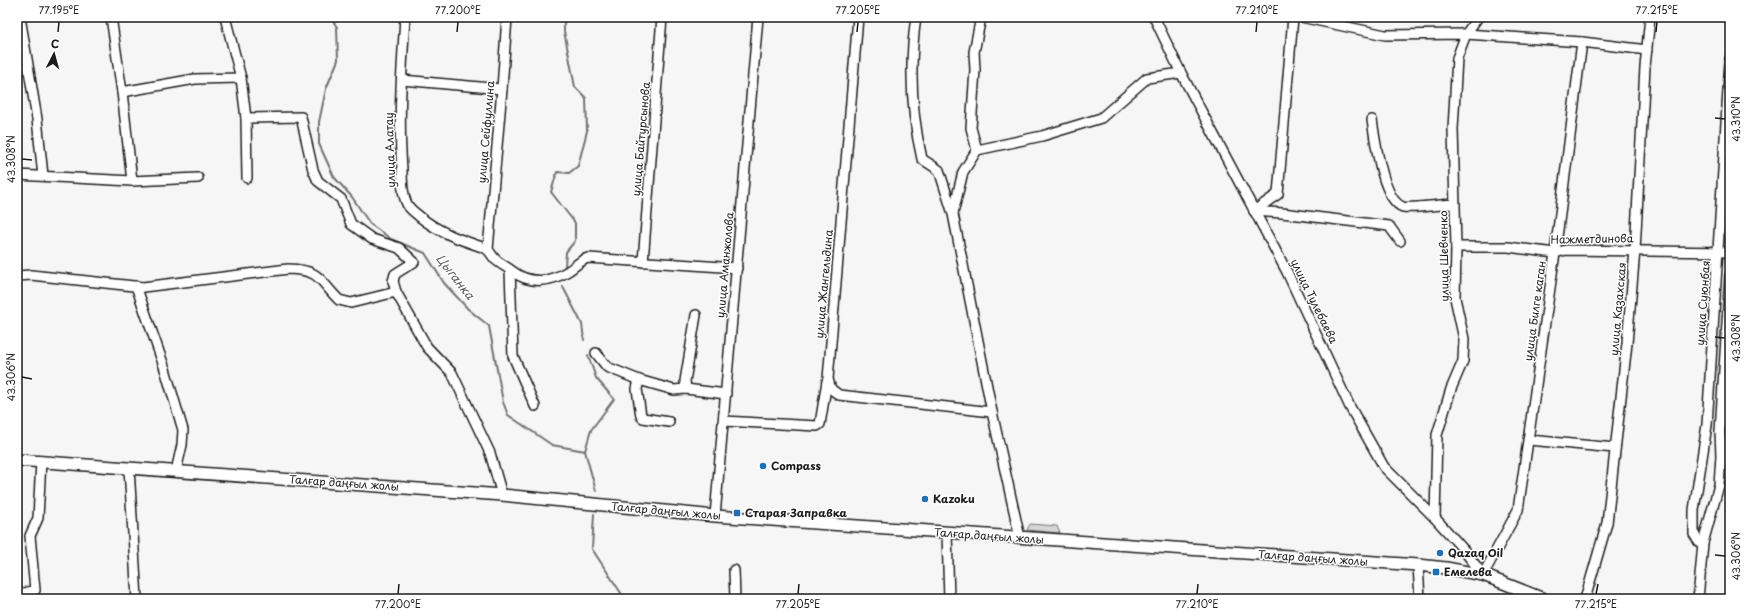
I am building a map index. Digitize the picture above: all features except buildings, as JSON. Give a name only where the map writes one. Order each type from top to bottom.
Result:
[{"type":"main road","name":"Талғар даңғыл жолы","points":[[17,460],[502,495],[716,516],[1418,565],[1446,568],[1483,575],[1544,599]]},
{"type":"street","points":[[20,17],[37,119],[43,176]]},
{"type":"street","points":[[111,17],[122,92],[132,181]]},
{"type":"street","points":[[225,17],[240,78],[246,118],[247,178]]},
{"type":"street","name":"улица Алатау","points":[[405,17],[400,152],[403,187],[407,204],[429,224],[443,233],[464,242],[488,249]]},
{"type":"street","name":"улица Сейфуллина","points":[[488,249],[502,89],[506,17]]},
{"type":"street","name":"улица Байтурсынова","points":[[642,262],[662,17]]},
{"type":"street","name":"улица Аманжолова","points":[[716,516],[758,17]]},
{"type":"street","name":"улица Жангельдина","points":[[724,421],[817,426],[820,424],[828,380],[858,17]]},
{"type":"street","points":[[916,17],[912,43],[912,91],[916,134],[922,159],[939,170],[953,214],[992,412],[1020,538]]},
{"type":"street","points":[[977,150],[971,128],[975,70],[974,52],[980,22],[978,17]]},
{"type":"street","name":"улица Тулебаева","points":[[1154,17],[1181,73],[1287,272],[1350,407],[1384,467],[1463,549],[1483,575]]},
{"type":"street","points":[[1254,211],[1278,194],[1293,17]]},
{"type":"street","points":[[1301,17],[1385,35],[1466,34],[1582,42],[1647,50]]},
{"type":"street","name":"улица Шевченко","points":[[1434,518],[1437,436],[1451,389],[1463,361],[1464,339],[1454,298],[1456,247],[1454,129],[1457,58],[1466,34],[1478,17]]},
{"type":"street","name":"улица Казахская","points":[[1585,599],[1607,523],[1627,343],[1635,250],[1650,17]]},
{"type":"street","name":"улица Билге каган","points":[[1483,575],[1518,510],[1555,253],[1582,42]]},
{"type":"street","name":"улица Суюнбая","points":[[1703,543],[1699,542],[1694,534],[1694,510],[1707,425],[1730,64]]},
{"type":"street","points":[[953,214],[963,172],[977,150],[1042,136],[1101,118],[1146,78],[1181,73]]},
{"type":"street","points":[[122,92],[195,79],[240,78]]},
{"type":"street","points":[[402,80],[502,89]]},
{"type":"street","points":[[246,118],[301,117],[313,170],[318,181],[341,199],[351,224],[372,239],[399,248],[414,262],[395,274],[393,281],[396,292],[427,347],[452,373],[490,453],[502,495]]},
{"type":"street","points":[[1372,120],[1380,168],[1394,202],[1404,207],[1455,204]]},
{"type":"street","points":[[17,175],[132,181],[198,178]]},
{"type":"street","points":[[1254,211],[1389,226],[1400,241]]},
{"type":"street","name":"Нажметдинова","points":[[1456,247],[1508,247],[1555,253],[1566,250],[1730,252]]},
{"type":"street","points":[[488,249],[495,258],[510,270],[528,280],[540,281],[557,278],[570,270],[581,260],[588,258],[737,268]]},
{"type":"street","points":[[17,276],[31,275],[136,286],[152,286],[288,269],[306,270],[313,273],[339,300],[345,303],[351,303],[396,292]]},
{"type":"street","points":[[510,270],[513,356],[535,406]]},
{"type":"street","points":[[1698,599],[1703,543],[1719,485],[1721,456],[1720,431],[1730,276]]},
{"type":"street","points":[[136,286],[166,369],[182,430],[182,445],[176,472]]},
{"type":"street","points":[[686,389],[685,381],[696,315]]},
{"type":"street","points":[[596,353],[607,367],[638,380],[674,390],[686,389],[726,394]]},
{"type":"street","points":[[638,380],[637,389],[641,416],[643,418],[669,422]]},
{"type":"street","points":[[828,380],[831,389],[839,395],[992,412]]},
{"type":"street","points":[[1529,440],[1615,448]]},
{"type":"street","points":[[17,595],[35,590],[30,536],[38,518],[41,461]]},
{"type":"street","points":[[129,468],[137,599]]},
{"type":"street","points":[[947,533],[949,599]]},
{"type":"street","points":[[1418,565],[1420,599]]},
{"type":"street","points":[[734,570],[735,599]]},
{"type":"shaded area","points":[[1030,524],[1057,526],[1060,533],[1027,530]]},
{"type":"waterway","name":"Цыганка","points":[[330,17],[337,27],[338,60],[326,89],[319,122],[319,144],[334,177],[352,197],[370,224],[391,239],[425,253],[444,283],[468,309],[489,326],[503,402],[508,415],[552,445],[585,451],[596,491]]},
{"type":"waterway","points":[[564,17],[564,31],[575,87],[586,98],[587,131],[578,166],[569,173],[557,172],[551,192],[575,223],[575,241],[566,252],[565,267]]},
{"type":"waterway","points":[[563,287],[582,324],[584,340]]},
{"type":"waterway","points":[[585,451],[591,430],[614,399],[596,378],[588,355]]},
{"type":"waterway","name":"Цыганка","points":[[594,514],[592,549],[625,599]]},
{"type":"place","name":"Compass","points":[[763,466]]},
{"type":"place","name":"Kazoku","points":[[925,499]]},
{"type":"place","name":"Старая Заправка","points":[[737,513]]},
{"type":"place","name":"Qazaq Oil","points":[[1440,553]]},
{"type":"place","name":"Емелева","points":[[1436,572]]}]
